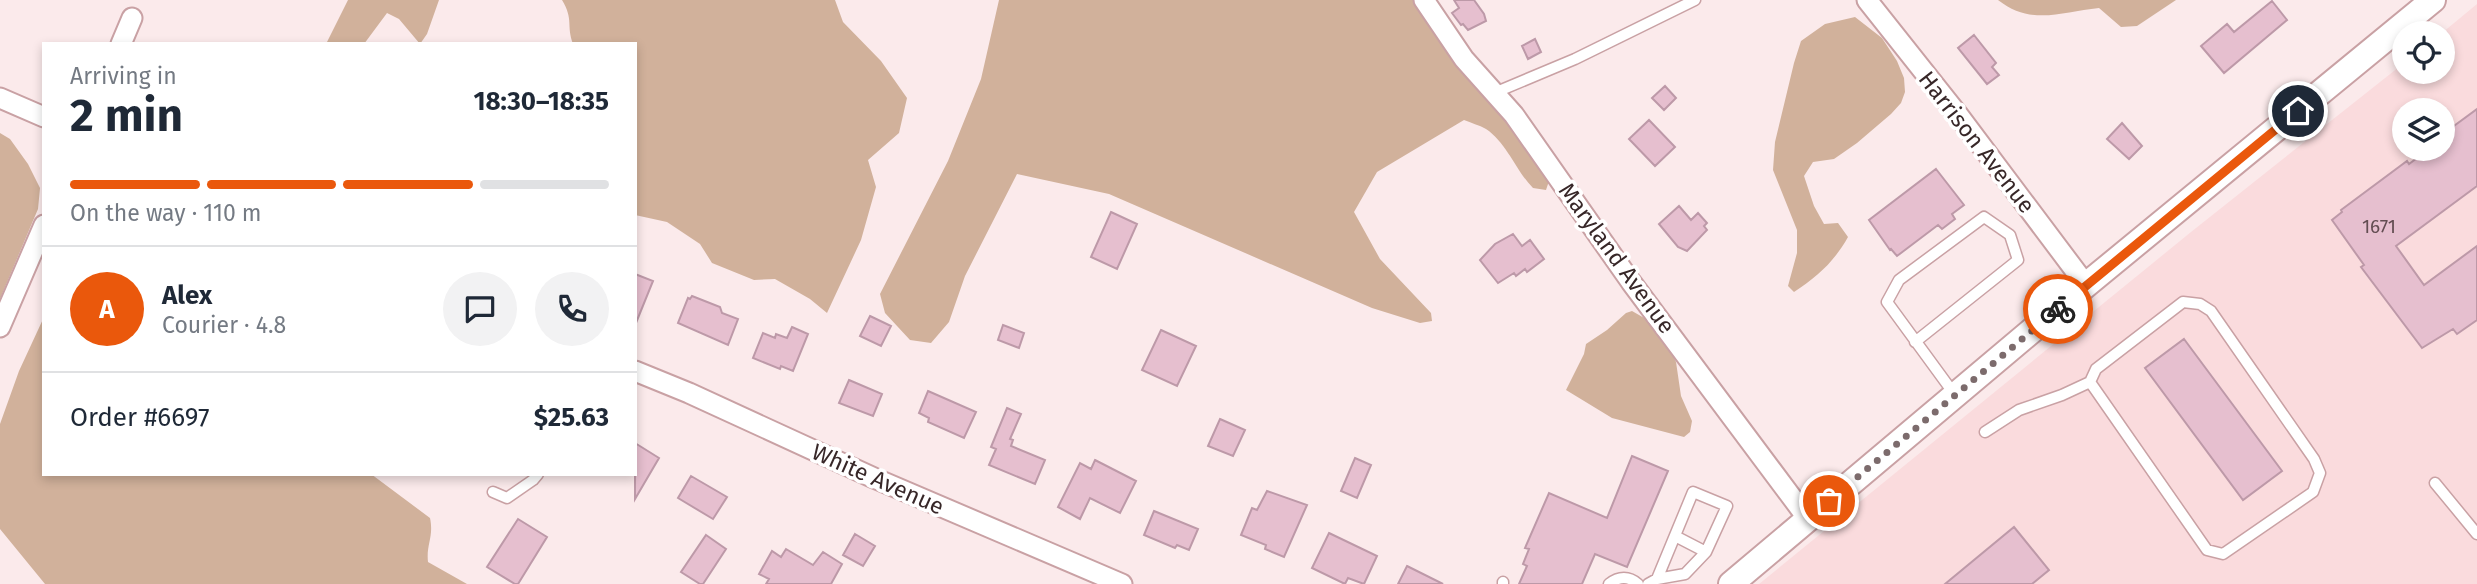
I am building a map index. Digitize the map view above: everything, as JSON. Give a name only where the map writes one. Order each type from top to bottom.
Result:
[{"type":"street","name":"Maryland Avenue","points":[[1424,0],[1464,58],[1514,115],[1631,282],[1808,519]]},
{"type":"street","name":"Harrison Avenue","points":[[1867,0],[1959,116],[2086,285]]},
{"type":"street","points":[[1731,584],[2086,285],[2434,0]]},
{"type":"street","points":[[122,42],[132,18]]},
{"type":"street","points":[[0,98],[42,116]]},
{"type":"street","points":[[0,327],[42,230]]},
{"type":"street","name":"White Avenue","points":[[637,372],[874,478],[1122,584]]},
{"type":"lane","points":[[1494,93],[1575,58],[1695,0]]},
{"type":"lane","points":[[1915,342],[2018,260],[2010,235],[1984,217],[1899,280],[1887,302],[1915,342],[1955,395]]},
{"type":"lane","points":[[1985,432],[2019,410],[2090,382],[2096,369],[2183,302],[2200,304],[2211,311],[2314,458],[2320,473],[2313,492],[2223,554],[2207,550],[2090,382]]},
{"type":"lane","points":[[493,492],[507,498],[536,476]]},
{"type":"lane","points":[[2435,483],[2477,534]]},
{"type":"lane","points":[[1693,492],[1727,506],[1706,552],[1685,574],[1652,581],[1693,492]]},
{"type":"lane","points":[[1675,536],[1706,552]]},
{"type":"lane","points":[[1609,584],[1615,579],[1625,577],[1638,584]]},
{"type":"shaded area","points":[[348,0],[439,0],[421,42],[418,42],[399,19],[387,13],[365,42],[327,42]]},
{"type":"shaded area","points":[[562,0],[835,0],[843,22],[881,61],[907,98],[899,133],[868,160],[876,187],[861,240],[827,313],[810,299],[775,279],[754,280],[712,263],[700,244],[667,222],[637,215],[637,42],[572,42],[568,13]]},
{"type":"shaded area","points":[[999,0],[1413,0],[1500,108],[1549,181],[1546,190],[1533,188],[1493,135],[1464,120],[1377,172],[1354,212],[1380,259],[1431,313],[1432,321],[1420,323],[1372,308],[1109,194],[1017,174],[965,276],[949,322],[931,343],[910,340],[885,313],[880,294],[948,161],[981,79]]},
{"type":"shaded area","points":[[1998,0],[2176,0],[2137,26],[2121,27],[2099,8],[2034,15],[2010,8]]},
{"type":"shaded area","points":[[2477,4],[2477,584],[1759,584],[2191,232],[2392,73],[2392,84],[2455,84],[2455,22]]},
{"type":"shaded area","points":[[1855,17],[1882,38],[1897,61],[1904,78],[1905,92],[1901,103],[1891,114],[1857,143],[1834,159],[1813,162],[1804,176],[1814,206],[1824,224],[1838,223],[1848,237],[1824,268],[1794,292],[1788,286],[1797,253],[1797,230],[1773,170],[1775,142],[1801,41],[1825,24]]},
{"type":"shaded area","points":[[0,133],[10,139],[28,164],[40,188],[38,209],[0,299]]},
{"type":"shaded area","points":[[1632,311],[1646,319],[1667,341],[1676,362],[1681,396],[1692,421],[1690,432],[1684,437],[1612,418],[1566,390],[1584,354],[1586,344]]},
{"type":"shaded area","points":[[42,321],[42,476],[374,476],[430,518],[428,562],[467,584],[45,584],[0,529],[0,424],[19,371]]},
{"type":"building","points":[[1454,0],[1474,0],[1486,21],[1468,30],[1452,13],[1459,8]]},
{"type":"building","points":[[2272,1],[2287,20],[2224,73],[2201,46],[2227,24],[2234,32]]},
{"type":"building","points":[[1974,35],[1996,63],[1992,67],[1999,75],[1987,84],[1958,48]]},
{"type":"building","points":[[1535,39],[1541,52],[1528,59],[1522,46]]},
{"type":"building","points":[[1665,86],[1676,98],[1664,110],[1652,98]]},
{"type":"building","points":[[2477,109],[2477,186],[2396,246],[2424,285],[2477,246],[2477,320],[2457,334],[2453,329],[2422,348],[2361,267],[2364,265],[2332,220],[2341,210],[2407,161],[2409,164],[2413,161],[2455,161],[2455,125]]},
{"type":"building","points":[[1649,120],[1675,147],[1655,166],[1629,139]]},
{"type":"building","points":[[2122,123],[2142,146],[2129,159],[2107,139]]},
{"type":"building","points":[[1936,169],[1964,205],[1952,214],[1955,219],[1942,229],[1938,225],[1897,256],[1869,220]]},
{"type":"building","points":[[1679,206],[1691,220],[1698,213],[1707,223],[1704,226],[1707,230],[1687,251],[1678,247],[1659,224]]},
{"type":"building","points":[[1111,212],[1137,224],[1117,269],[1091,257]]},
{"type":"building","points":[[1513,234],[1522,246],[1530,240],[1544,259],[1527,272],[1525,269],[1516,276],[1514,273],[1498,283],[1480,260],[1495,244]]},
{"type":"building","points":[[637,275],[653,281],[637,321]]},
{"type":"building","points":[[692,296],[720,307],[722,313],[738,319],[728,345],[678,323],[688,298]]},
{"type":"building","points":[[870,316],[891,326],[881,346],[860,336]]},
{"type":"building","points":[[1003,325],[1024,333],[1019,348],[998,340]]},
{"type":"building","points":[[792,327],[808,334],[793,371],[781,366],[780,369],[753,358],[763,333],[775,338],[776,334],[787,338]]},
{"type":"building","points":[[1161,330],[1196,346],[1177,386],[1142,370]]},
{"type":"building","points":[[2184,339],[2282,471],[2243,500],[2145,368]]},
{"type":"building","points":[[849,380],[882,394],[873,416],[839,403]]},
{"type":"building","points":[[928,391],[976,412],[964,438],[928,422],[929,418],[919,413]]},
{"type":"building","points":[[1007,408],[1021,414],[1010,439],[1013,440],[1011,446],[1045,460],[1035,484],[989,465],[996,449],[991,447]]},
{"type":"building","points":[[1220,419],[1245,430],[1233,456],[1208,446]]},
{"type":"building","points":[[637,444],[659,458],[635,499],[637,476]]},
{"type":"building","points":[[1632,456],[1668,471],[1627,567],[1595,554],[1582,584],[1519,584],[1527,566],[1523,564],[1529,549],[1525,548],[1549,493],[1607,518]]},
{"type":"building","points":[[1355,458],[1371,465],[1357,498],[1341,491]]},
{"type":"building","points":[[1095,460],[1136,481],[1120,513],[1090,498],[1080,519],[1058,507],[1080,463],[1091,469]]},
{"type":"building","points":[[691,476],[727,497],[713,519],[678,498]]},
{"type":"building","points":[[1267,491],[1307,505],[1284,557],[1265,549],[1266,545],[1241,535],[1252,508],[1257,510]]},
{"type":"building","points":[[1154,511],[1198,529],[1189,550],[1177,545],[1175,548],[1144,535]]},
{"type":"building","points":[[518,519],[547,537],[518,584],[515,584],[487,567]]},
{"type":"building","points":[[2014,527],[2049,570],[2032,584],[1945,584]]},
{"type":"building","points":[[1329,533],[1377,556],[1364,584],[1348,578],[1345,584],[1312,568]]},
{"type":"building","points":[[855,534],[875,546],[863,566],[843,555]]},
{"type":"building","points":[[706,535],[726,549],[703,584],[700,584],[681,572]]},
{"type":"building","points":[[786,549],[813,565],[823,552],[842,564],[831,584],[766,584],[769,579],[759,574],[772,551],[781,557]]},
{"type":"building","points":[[1407,566],[1443,584],[1398,584]]},
{"type":"way so far","points":[[1829,501],[2058,309]]},
{"type":"route","points":[[2058,309],[2298,111]]}]
